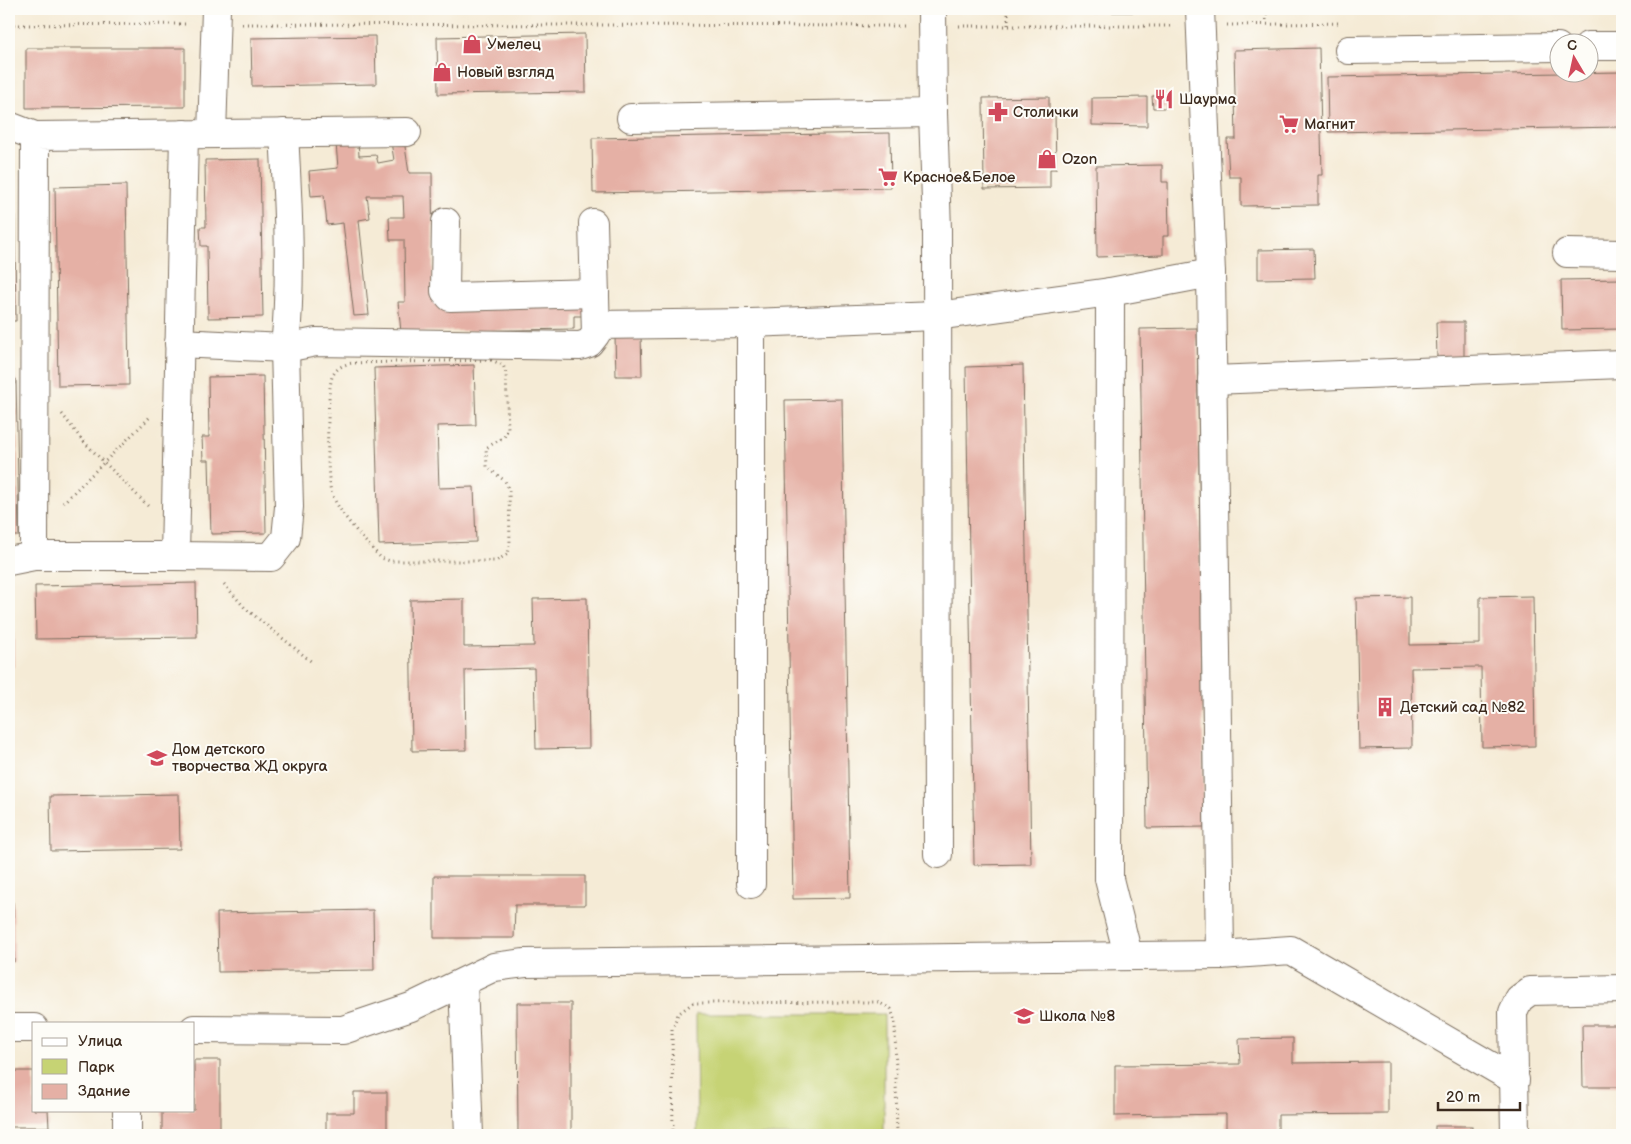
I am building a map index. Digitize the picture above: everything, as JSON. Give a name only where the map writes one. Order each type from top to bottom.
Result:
[{"type":"street","points":[[212,134],[216,16]]},
{"type":"street","points":[[932,17],[937,230],[938,854]]},
{"type":"street","points":[[1200,17],[1211,273],[1220,955]]},
{"type":"street","points":[[1598,46],[1622,46]]},
{"type":"street","points":[[1349,50],[1548,47]]},
{"type":"street","points":[[631,118],[933,113]]},
{"type":"street","points":[[9,126],[35,136],[408,132]]},
{"type":"street","points":[[35,136],[26,550],[175,556],[270,557],[286,538],[289,507],[285,348],[288,199],[284,133]]},
{"type":"street","points":[[175,556],[184,134]]},
{"type":"street","points":[[446,222],[446,291],[450,298],[595,293]]},
{"type":"street","points":[[179,343],[285,348],[316,342],[580,346],[589,343],[596,334],[593,223]]},
{"type":"street","points":[[1567,253],[1622,254]]},
{"type":"street","points":[[596,325],[751,323],[937,316],[1110,292],[1211,273]]},
{"type":"street","points":[[1110,292],[1109,879],[1128,955]]},
{"type":"street","points":[[751,323],[751,884]]},
{"type":"street","points":[[1212,380],[1622,364]]},
{"type":"street","points":[[195,1029],[343,1030],[411,1007],[494,967],[525,963],[1220,955],[1291,950],[1515,1080]]},
{"type":"street","points":[[463,983],[469,1135]]},
{"type":"street","points":[[1515,1135],[1512,1012],[1519,999],[1530,991],[1622,989]]},
{"type":"street","points":[[9,1028],[32,1028]]},
{"type":"street","points":[[127,1112],[127,1135]]},
{"type":"path","points":[[1008,9],[1008,25]]},
{"type":"path","points":[[1266,9],[1266,24]]},
{"type":"path","points":[[9,25],[216,16],[932,17],[1008,25],[1200,17],[1266,24],[1346,23]]},
{"type":"path","points":[[491,360],[503,365],[506,373],[508,430],[504,437],[486,448],[486,467],[505,481],[509,490],[510,545],[504,557],[496,561],[385,560],[378,555],[343,512],[331,492],[327,468],[331,385],[332,378],[340,367],[353,363],[491,360]]},
{"type":"path","points":[[26,550],[178,389]]},
{"type":"path","points":[[673,1135],[672,1029],[678,1014],[693,1003],[878,1002],[891,1009],[895,1022],[896,1135]]},
{"type":"green space","points":[[696,1014],[884,1014],[884,1135],[697,1135]]},
{"type":"building","points":[[1088,9],[1135,9],[1135,12],[1088,12]]},
{"type":"building","points":[[585,34],[586,92],[438,94],[437,37]]},
{"type":"building","points":[[375,36],[376,84],[252,86],[251,38]]},
{"type":"building","points":[[26,48],[185,48],[185,107],[26,108]]},
{"type":"building","points":[[1319,48],[1322,175],[1318,175],[1318,205],[1241,206],[1241,177],[1229,177],[1227,139],[1236,139],[1234,50]]},
{"type":"building","points":[[1598,72],[1622,72],[1622,127],[1328,132],[1327,77],[1548,73],[1548,82],[1598,82]]},
{"type":"building","points":[[1152,96],[1166,96],[1166,108],[1153,108]]},
{"type":"building","points":[[1049,97],[1049,114],[1055,114],[1056,169],[1050,169],[1050,188],[984,189],[983,98]]},
{"type":"building","points":[[1147,97],[1147,126],[1092,125],[1092,98]]},
{"type":"building","points":[[890,133],[891,188],[593,193],[592,138]]},
{"type":"building","points":[[404,140],[409,173],[432,173],[433,301],[587,299],[588,316],[574,316],[574,329],[401,332],[398,302],[405,302],[404,240],[390,240],[389,217],[404,217],[403,196],[367,196],[370,218],[359,220],[369,315],[354,316],[343,223],[327,225],[324,195],[311,196],[309,171],[338,168],[336,143],[358,141],[359,156],[376,155],[378,163],[394,160],[391,142]]},
{"type":"building","points":[[260,159],[263,317],[208,318],[207,246],[201,246],[200,227],[206,227],[205,160]]},
{"type":"building","points":[[9,163],[14,163],[16,321],[9,321]]},
{"type":"building","points":[[1162,165],[1162,182],[1168,182],[1169,236],[1163,236],[1163,255],[1097,257],[1096,166]]},
{"type":"building","points":[[126,185],[129,385],[58,386],[55,187]]},
{"type":"building","points":[[1314,249],[1315,278],[1258,279],[1258,250]]},
{"type":"building","points":[[1622,279],[1622,329],[1562,330],[1561,280]]},
{"type":"building","points":[[1436,322],[1464,322],[1464,357],[1437,358]]},
{"type":"building","points":[[1197,328],[1204,827],[1147,828],[1140,329]]},
{"type":"building","points":[[641,335],[642,376],[616,376],[615,336]]},
{"type":"building","points":[[474,365],[476,425],[437,426],[439,488],[474,487],[476,542],[379,545],[374,368]]},
{"type":"building","points":[[1023,365],[1031,864],[974,865],[966,367]]},
{"type":"building","points":[[263,376],[266,533],[211,534],[209,460],[203,460],[202,437],[209,437],[208,377]]},
{"type":"building","points":[[9,379],[16,379],[19,536],[9,536]]},
{"type":"building","points":[[842,399],[850,898],[793,899],[785,400]]},
{"type":"building","points":[[196,583],[197,637],[36,639],[35,586]]},
{"type":"building","name":"Детский сад №82","points":[[1533,596],[1535,746],[1482,747],[1481,667],[1411,668],[1412,748],[1359,749],[1356,598],[1410,597],[1410,645],[1480,644],[1480,597]]},
{"type":"building","points":[[587,598],[589,748],[536,749],[534,668],[465,670],[466,750],[412,751],[410,600],[464,599],[464,647],[534,646],[533,599]]},
{"type":"building","points":[[9,634],[14,634],[14,667],[9,667]]},
{"type":"building","points":[[179,794],[180,849],[51,851],[50,796]]},
{"type":"building","points":[[434,876],[585,876],[585,905],[515,905],[514,938],[434,938]]},
{"type":"building","points":[[9,902],[13,902],[14,962],[9,962]]},
{"type":"building","points":[[373,910],[374,970],[218,972],[217,913]]},
{"type":"building","points":[[517,1003],[571,1003],[571,1135],[518,1135]]},
{"type":"building","points":[[1582,1025],[1622,1025],[1622,1087],[1583,1087]]},
{"type":"building","points":[[1293,1038],[1293,1063],[1388,1062],[1388,1114],[1278,1115],[1278,1135],[1226,1135],[1226,1114],[1115,1116],[1115,1065],[1240,1064],[1239,1039]]},
{"type":"building","points":[[195,1060],[220,1060],[220,1135],[162,1135],[162,1112],[195,1112]]},
{"type":"building","points":[[9,1071],[32,1071],[32,1112],[48,1112],[49,1127],[9,1127]]},
{"type":"building","points":[[354,1092],[387,1092],[387,1135],[326,1135],[326,1113],[354,1113]]},
{"type":"building","points":[[1435,1126],[1472,1126],[1472,1135],[1435,1135]]},
{"type":"place","name":"Умелец","points":[[472,44]]},
{"type":"place","name":"Новый взгляд","points":[[442,72]]},
{"type":"place","name":"Шаурма","points":[[1164,99]]},
{"type":"place","name":"Столички","points":[[998,112]]},
{"type":"place","name":"Магнит","points":[[1289,124]]},
{"type":"place","name":"Ozon","points":[[1047,159]]},
{"type":"place","name":"Красное&Белое","points":[[888,177]]},
{"type":"place","name":"Детский сад №82","points":[[1385,707]]},
{"type":"place","name":"Дом детского творчества ЖД округа","points":[[157,758]]},
{"type":"place","name":"Школа №8","points":[[1024,1016]]}]
